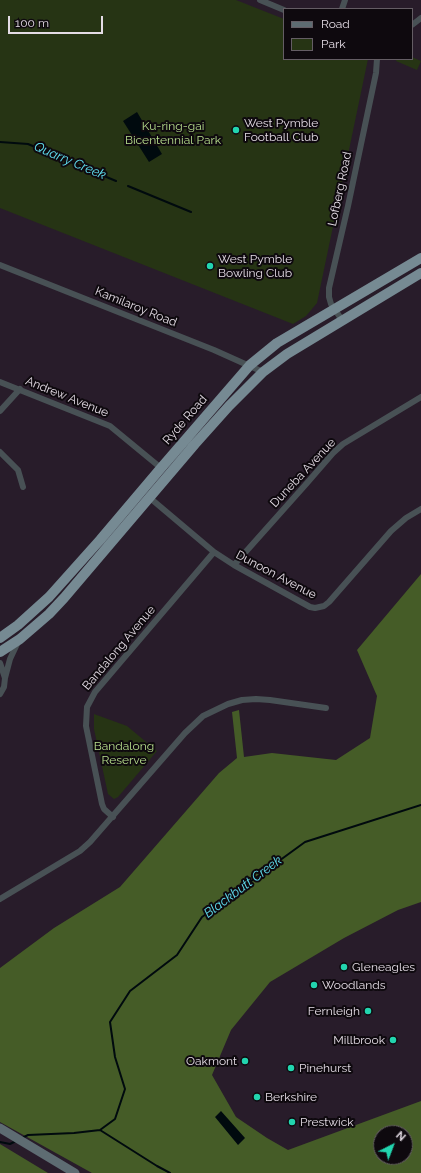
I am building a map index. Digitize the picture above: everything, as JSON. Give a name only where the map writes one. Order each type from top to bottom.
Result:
[{"type":"highway","name":"Ryde Road","points":[[0,638],[18,625],[49,597],[100,540],[160,468],[250,365],[277,343],[421,258]]},
{"type":"highway","name":"Ryde Road","points":[[0,652],[20,639],[49,614],[229,406],[263,372],[287,354],[421,273]]},
{"type":"main road","points":[[0,1128],[75,1173]]},
{"type":"street","points":[[260,0],[283,10]]},
{"type":"street","points":[[413,24],[421,18]]},
{"type":"street","name":"Lofberg Road","points":[[342,320],[334,309],[329,297],[329,288],[352,190],[376,74],[377,60]]},
{"type":"street","name":"Kamilaroy Road","points":[[0,265],[214,350],[263,372]]},
{"type":"street","name":"Andrew Avenue","points":[[0,382],[110,426],[160,468]]},
{"type":"street","points":[[0,411],[20,389]]},
{"type":"street","name":"Duneba Avenue","points":[[234,565],[333,453],[344,444],[421,397]]},
{"type":"street","points":[[0,452],[18,470],[22,479],[23,487]]},
{"type":"street","name":"Dunoon Avenue","points":[[150,498],[214,552],[234,565],[310,607],[320,608],[329,602],[391,530],[406,518],[421,509]]},
{"type":"street","name":"Bandalong Avenue","points":[[113,817],[104,809],[102,804],[86,726],[87,706],[94,692],[214,552]]},
{"type":"street","points":[[0,692],[4,687],[10,659],[20,639]]},
{"type":"street","points":[[0,663],[5,678]]},
{"type":"street","points":[[0,899],[80,851],[90,842],[185,733],[203,716],[242,700],[256,699],[326,708]]},
{"type":"green space","name":"Ku-ring-gai Bicentennial Park","points":[[0,0],[236,0],[283,19],[283,60],[368,60],[317,303],[306,316],[293,324],[0,208]]},
{"type":"green space","points":[[413,57],[421,61],[417,70],[396,61],[413,60]]},
{"type":"green space","points":[[421,574],[421,902],[398,910],[344,938],[270,982],[231,1030],[212,1075],[236,1117],[288,1150],[421,1101],[421,1173],[92,1173],[0,1122],[0,968],[54,928],[120,887],[219,773],[237,758],[232,712],[239,710],[244,757],[272,753],[336,760],[370,738],[377,696],[357,650]]},
{"type":"green space","name":"Bandalong Reserve","points":[[94,714],[127,726],[157,751],[118,797],[114,799],[108,794],[94,729]]},
{"type":"green space","points":[[0,1144],[48,1173],[0,1173]]},
{"type":"shaded area","points":[[137,112],[162,154],[149,162],[123,121]]},
{"type":"shaded area","points":[[221,1111],[245,1138],[238,1145],[215,1117]]},
{"type":"waterway","name":"Quarry Creek","points":[[0,142],[28,144],[116,181]]},
{"type":"waterway","name":"Quarry Creek","points":[[128,186],[191,212]]},
{"type":"waterway","name":"Blackbutt Creek","points":[[22,1138],[28,1135],[100,1130],[115,1119],[125,1089],[115,1057],[110,1022],[130,991],[177,955],[202,917],[305,842],[421,805]]},
{"type":"waterway","points":[[100,1130],[170,1173]]},
{"type":"waterway","name":"Blackbutt Creek","points":[[0,1142],[10,1144],[16,1141]]},
{"type":"place","name":"West Pymble Football Club","points":[[236,130]]},
{"type":"place","name":"West Pymble Bowling Club","points":[[210,266]]},
{"type":"place","name":"Gleneagles","points":[[344,967]]},
{"type":"place","name":"Woodlands","points":[[314,985]]},
{"type":"place","name":"Fernleigh","points":[[368,1011]]},
{"type":"place","name":"Millbrook","points":[[393,1040]]},
{"type":"place","name":"Oakmont","points":[[245,1061]]},
{"type":"place","name":"Pinehurst","points":[[291,1068]]},
{"type":"place","name":"Berkshire","points":[[257,1097]]},
{"type":"place","name":"Prestwick","points":[[292,1122]]}]
